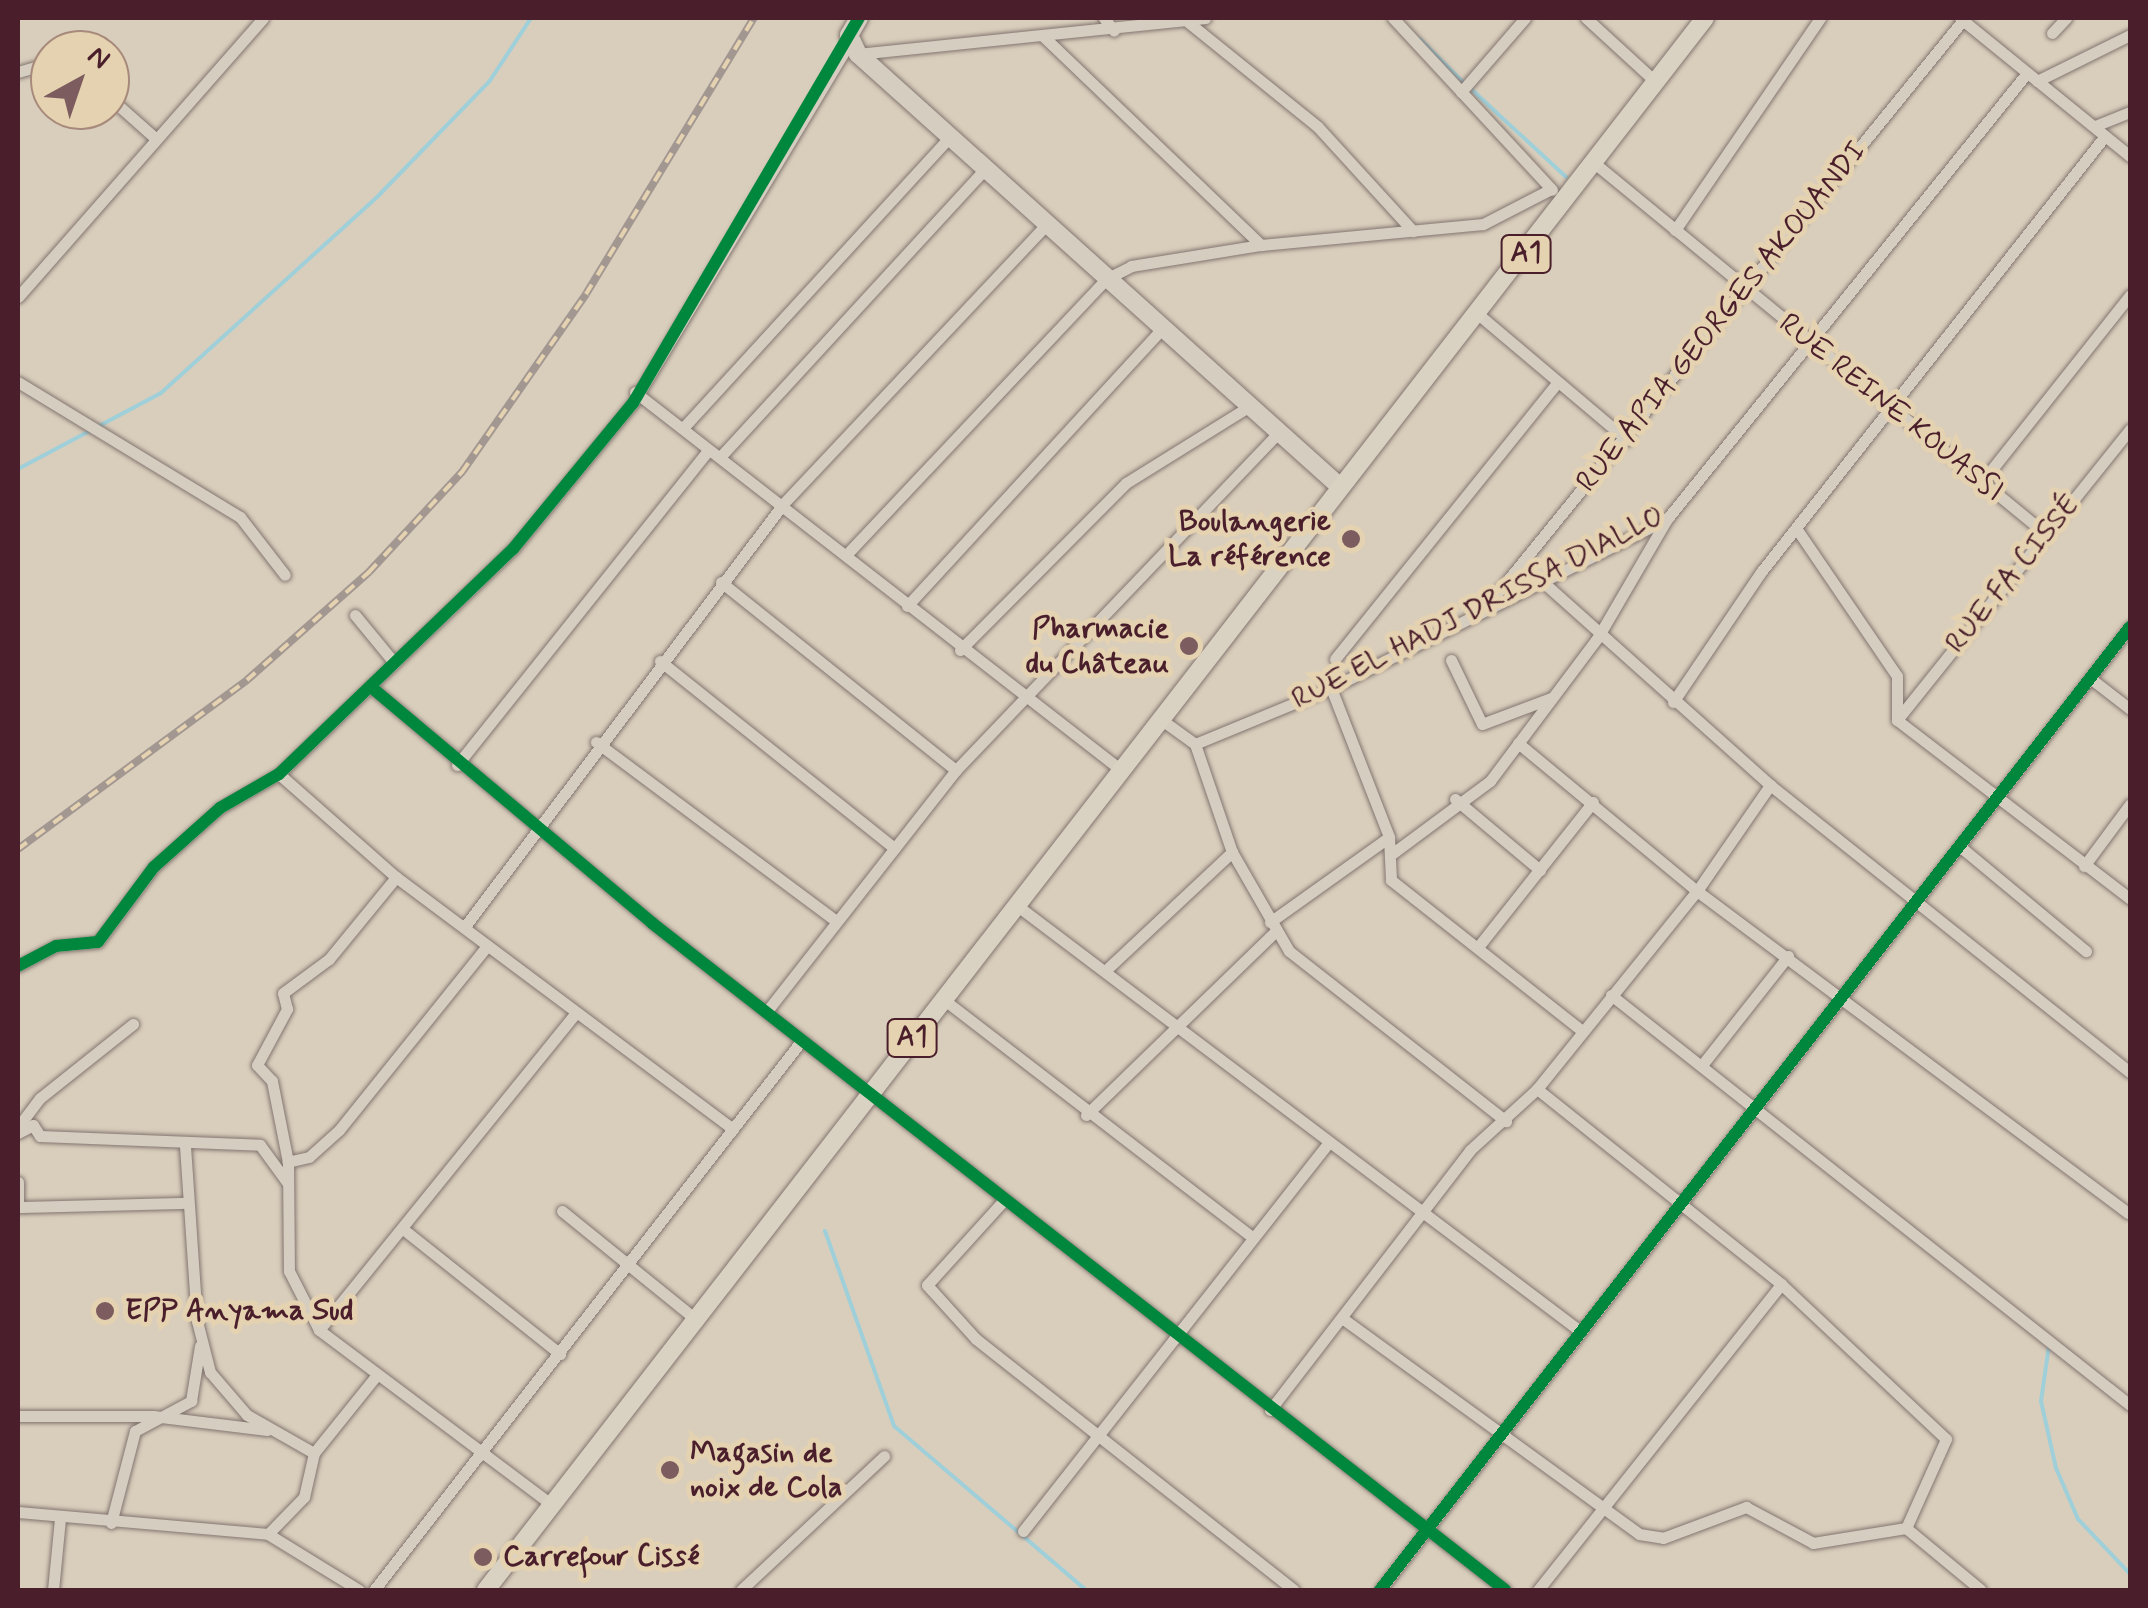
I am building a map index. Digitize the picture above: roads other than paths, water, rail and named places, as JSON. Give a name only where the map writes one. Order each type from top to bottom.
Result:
[{"type":"main road","name":"A1","points":[[486,1590],[698,1321],[1116,766],[1598,166],[1705,18]]},
{"type":"street","points":[[18,298],[154,137],[263,18]]},
{"type":"street","points":[[18,966],[56,946],[98,942],[154,867],[220,808],[279,774],[371,687],[392,660],[513,549],[635,392],[854,49],[859,18]]},
{"type":"street","points":[[1104,18],[1114,31]]},
{"type":"street","points":[[854,49],[1114,31],[1205,18]]},
{"type":"street","points":[[1393,18],[1549,190]]},
{"type":"street","points":[[1461,92],[1525,18]]},
{"type":"street","points":[[1586,18],[1657,84]]},
{"type":"street","points":[[1675,230],[1820,18]]},
{"type":"street","points":[[2052,33],[2066,18]]},
{"type":"street","points":[[1961,19],[2130,156]]},
{"type":"street","name":"RUE APIA GEORGES AKOUANDI","points":[[1481,614],[1626,440],[1961,19]]},
{"type":"street","points":[[1188,22],[1318,128],[1413,231]]},
{"type":"street","points":[[2032,77],[2130,35]]},
{"type":"street","points":[[1044,37],[1260,245]]},
{"type":"street","points":[[854,49],[1049,222],[1274,437],[1338,485]]},
{"type":"street","name":"RUE EL HADJ DRISSA DIALLO","points":[[1195,744],[1331,688],[1668,519],[1808,342],[2032,77]]},
{"type":"street","points":[[2095,126],[2130,112]]},
{"type":"street","points":[[130,116],[154,137]]},
{"type":"street","points":[[683,428],[951,136]]},
{"type":"street","points":[[1672,702],[1761,572],[2105,136]]},
{"type":"street","name":"RUE REINE KOUASSI","points":[[1598,166],[1889,410],[2046,534]]},
{"type":"street","points":[[457,765],[714,453],[987,167]]},
{"type":"street","points":[[846,555],[1106,279],[1260,245],[1482,224],[1549,190],[1575,194]]},
{"type":"street","points":[[466,925],[596,742],[783,504],[1049,222]]},
{"type":"street","points":[[1981,484],[2130,295]]},
{"type":"street","points":[[1478,314],[1626,440]]},
{"type":"street","points":[[907,606],[1161,330]]},
{"type":"street","points":[[18,382],[240,518],[285,574]]},
{"type":"street","points":[[1335,659],[1558,383]]},
{"type":"street","points":[[635,392],[783,504],[960,650],[1116,766]]},
{"type":"street","points":[[960,650],[1126,483],[1245,409]]},
{"type":"street","name":"RUE FA CISSÉ","points":[[1896,720],[2130,429]]},
{"type":"street","points":[[767,1011],[956,770],[1274,437]]},
{"type":"street","points":[[1393,853],[1455,799],[1490,780],[1598,638],[1668,519]]},
{"type":"street","points":[[1796,528],[1897,676],[1896,720],[1992,800],[2130,899]]},
{"type":"street","points":[[721,582],[956,770]]},
{"type":"street","points":[[1543,582],[1598,638],[1770,784],[2130,1072]]},
{"type":"street","points":[[356,616],[392,660]]},
{"type":"street","points":[[1380,1590],[1428,1532],[1495,1434],[1576,1328],[1760,1110],[1963,849],[1992,800],[2130,626]]},
{"type":"street","points":[[1451,660],[1482,724],[1506,723],[1552,698]]},
{"type":"street","points":[[660,661],[894,848]]},
{"type":"street","points":[[2090,678],[2130,709]]},
{"type":"street","points":[[371,687],[534,828],[1172,1334],[1505,1590]]},
{"type":"street","points":[[1331,688],[1388,837],[1393,853],[1391,880],[1582,1031]]},
{"type":"street","points":[[1158,717],[1195,744],[1232,852],[1288,951],[1506,1121]]},
{"type":"street","points":[[596,742],[836,921]]},
{"type":"street","points":[[1518,744],[1594,802],[1698,891],[1846,997],[2128,1213]]},
{"type":"street","points":[[279,774],[396,876],[466,925],[574,1015],[733,1130]]},
{"type":"street","points":[[1270,1410],[1420,1214],[1537,1089],[1698,891],[1770,784]]},
{"type":"street","points":[[1455,799],[1540,870]]},
{"type":"street","points":[[1478,947],[1594,802]]},
{"type":"street","points":[[2084,866],[2130,804]]},
{"type":"street","points":[[1086,1115],[1273,926],[1388,837]]},
{"type":"street","points":[[1963,849],[2086,950]]},
{"type":"street","points":[[1106,970],[1232,852]]},
{"type":"street","points":[[396,876],[330,958],[283,993],[287,1008],[257,1065],[272,1081],[288,1162],[289,1271],[319,1330],[551,1504]]},
{"type":"street","points":[[1015,904],[1106,970],[1327,1145],[1576,1328]]},
{"type":"street","points":[[288,1162],[310,1157],[339,1130],[487,946]]},
{"type":"street","points":[[1702,1065],[1788,956]]},
{"type":"street","points":[[1611,995],[2130,1406]]},
{"type":"street","points":[[944,998],[1086,1115],[1249,1235]]},
{"type":"street","points":[[319,1330],[574,1015]]},
{"type":"street","points":[[18,1132],[40,1098],[132,1024]]},
{"type":"street","points":[[374,1590],[802,1040]]},
{"type":"street","points":[[1537,1089],[1781,1284],[1946,1439],[1906,1528]]},
{"type":"street","points":[[18,1132],[34,1126],[40,1136],[266,1147],[287,1182]]},
{"type":"street","points":[[1023,1531],[1095,1429],[1249,1235],[1327,1145]]},
{"type":"street","points":[[111,1523],[135,1430],[153,1416],[191,1401],[200,1345],[184,1203],[185,1146]]},
{"type":"street","points":[[18,1182],[18,1207],[184,1203]]},
{"type":"street","points":[[1005,1199],[927,1286],[976,1339],[1095,1429],[1294,1590]]},
{"type":"street","points":[[562,1211],[698,1321]]},
{"type":"street","points":[[403,1229],[560,1354]]},
{"type":"street","points":[[1538,1590],[1781,1284]]},
{"type":"street","points":[[1342,1318],[1495,1434],[1639,1534],[1663,1538],[1746,1506],[1813,1543],[1906,1528],[1981,1590]]},
{"type":"street","points":[[200,1345],[230,1401],[270,1430],[314,1453]]},
{"type":"street","points":[[268,1534],[304,1496],[314,1453],[376,1376]]},
{"type":"street","points":[[18,1416],[153,1416],[270,1430]]},
{"type":"street","points":[[742,1590],[884,1456]]},
{"type":"street","points":[[18,1512],[268,1534],[359,1590]]},
{"type":"street","points":[[54,1590],[60,1518]]},
{"type":"waterway","points":[[18,469],[161,393],[379,195],[489,82],[531,18]]},
{"type":"waterway","points":[[1420,39],[1463,82]]},
{"type":"waterway","points":[[1470,88],[1566,177]]},
{"type":"waterway","points":[[825,1231],[894,1426],[1084,1588]]},
{"type":"waterway","points":[[2049,1345],[2041,1401],[2056,1468],[2078,1519],[2130,1574]]},
{"type":"railway","points":[[18,849],[247,680],[369,572],[462,472],[586,294],[754,18]]},
{"type":"place","name":"Boulangerie La référence","points":[[1351,539]]},
{"type":"place","name":"Pharmacie du Château","points":[[1189,646]]},
{"type":"place","name":"EPP Anyama Sud","points":[[105,1311]]},
{"type":"place","name":"Magasin de noix de Cola","points":[[670,1470]]},
{"type":"place","name":"Carrefour Cissé","points":[[483,1557]]}]
